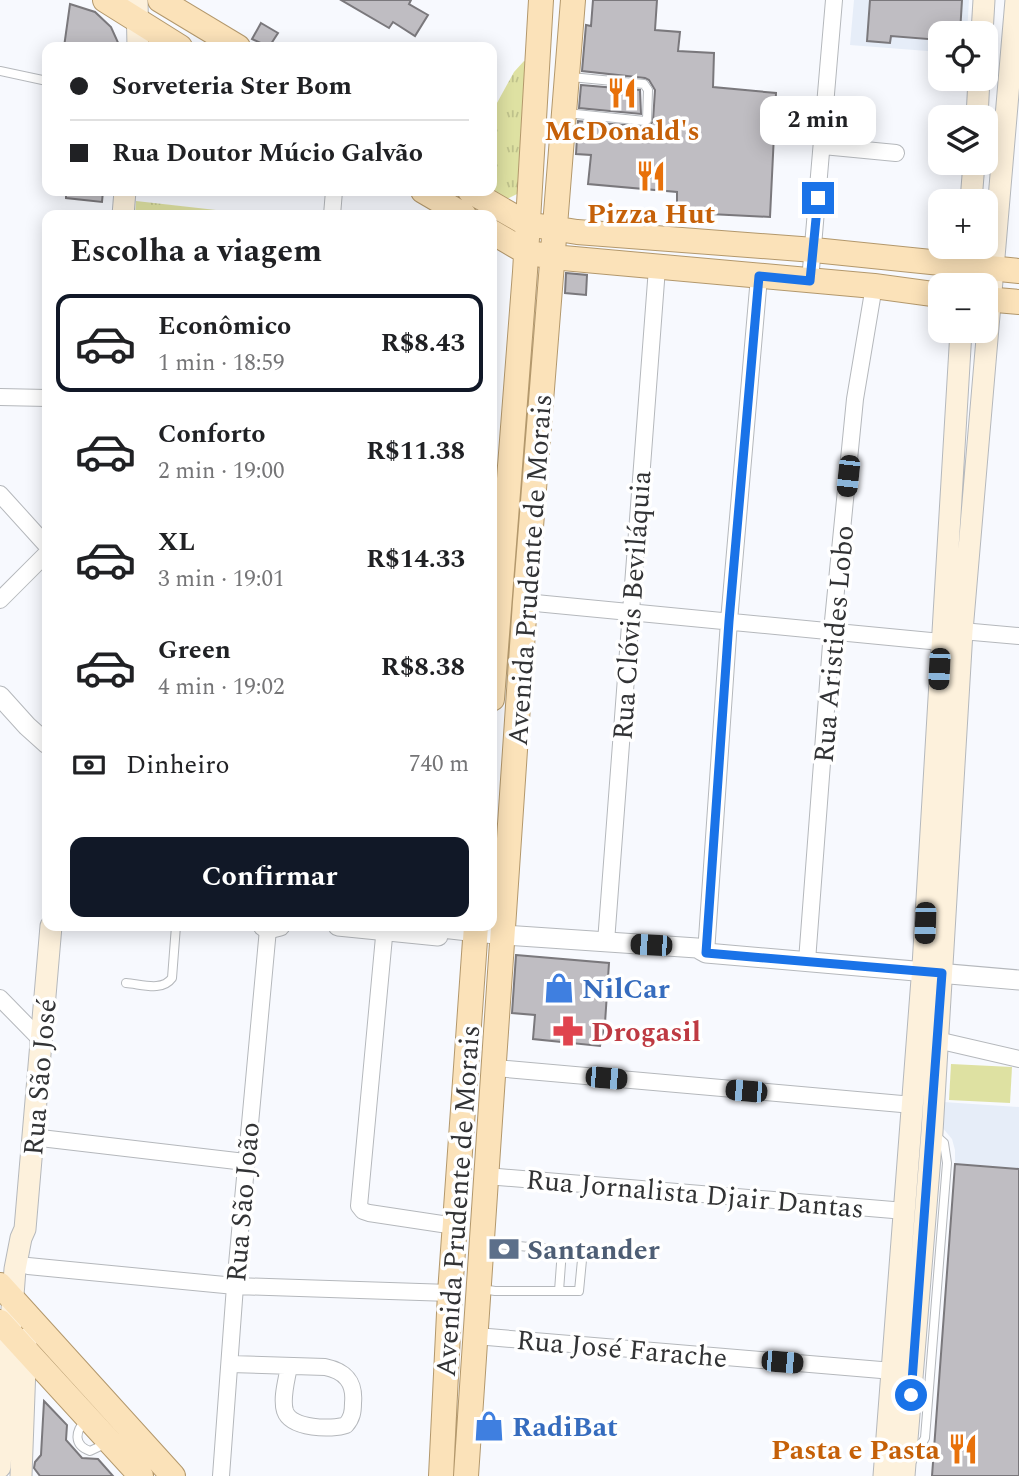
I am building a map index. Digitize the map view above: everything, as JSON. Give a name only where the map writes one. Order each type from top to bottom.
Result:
[{"type":"main road","points":[[105,0],[137,23],[171,42]]},
{"type":"main road","points":[[160,0],[231,42]]},
{"type":"main road","name":"Avenida Prudente de Morais","points":[[497,633],[526,251],[541,0]]},
{"type":"main road","name":"Avenida Prudente de Morais","points":[[466,1476],[525,602],[573,0]]},
{"type":"main road","points":[[983,21],[984,0]]},
{"type":"main road","points":[[991,273],[1012,69],[1016,0]]},
{"type":"main road","points":[[431,196],[455,210]]},
{"type":"main road","points":[[479,196],[527,224],[554,228],[1019,271]]},
{"type":"main road","points":[[497,235],[526,251],[552,257],[874,286],[928,293]]},
{"type":"main road","points":[[998,300],[1019,302]]},
{"type":"main road","points":[[898,1475],[932,1132],[937,1040],[932,972],[941,642],[960,343]]},
{"type":"main road","points":[[898,1475],[893,1371],[913,1105],[932,972],[984,343]]},
{"type":"main road","name":"Rua São José","points":[[0,1466],[17,1259],[25,1229],[51,931]]},
{"type":"main road","name":"Avenida Prudente de Morais","points":[[441,1476],[450,1293],[476,932]]},
{"type":"main road","name":"Rua São José","points":[[21,1476],[12,1317],[28,1266],[29,1238],[25,1229]]},
{"type":"main road","points":[[12,1317],[88,1418],[122,1436],[141,1476]]},
{"type":"main road","points":[[12,1317],[122,1436],[173,1476]]},
{"type":"street","points":[[810,281],[834,0]]},
{"type":"street","points":[[822,146],[896,153]]},
{"type":"street","name":"Rua Clóvis Beviláquia","points":[[606,942],[657,268]]},
{"type":"street","points":[[706,953],[729,621],[759,276]]},
{"type":"street","name":"Rua Aristides Lobo","points":[[807,961],[832,631],[855,399],[874,286]]},
{"type":"street","points":[[0,397],[42,398]]},
{"type":"street","points":[[0,494],[42,540]]},
{"type":"street","points":[[0,600],[42,558]]},
{"type":"street","points":[[525,602],[941,642]]},
{"type":"street","points":[[962,631],[1019,636]]},
{"type":"street","points":[[0,696],[42,740]]},
{"type":"street","name":"Rua São João","points":[[221,1476],[246,1162],[270,931]]},
{"type":"street","points":[[385,931],[359,1206],[369,1213],[455,1226]]},
{"type":"street","points":[[453,931],[476,932],[503,939],[696,958],[706,953]]},
{"type":"street","points":[[503,939],[697,948],[706,953],[1019,980]]},
{"type":"street","points":[[0,998],[41,1040]]},
{"type":"street","points":[[937,1040],[1019,1059]]},
{"type":"street","points":[[495,1068],[913,1105]]},
{"type":"street","points":[[32,1138],[246,1162]]},
{"type":"street","name":"Rua Jornalista Djair Dantas","points":[[486,1176],[905,1211]]},
{"type":"street","points":[[28,1266],[235,1286],[450,1293]]},
{"type":"street","name":"Rua José Farache","points":[[476,1336],[893,1371]]},
{"type":"street","points":[[229,1364],[289,1366],[335,1369],[351,1381],[354,1399],[352,1416],[346,1425],[331,1429],[322,1428],[295,1422],[289,1417],[285,1407],[289,1366]]},
{"type":"lane","points":[[0,71],[42,80]]},
{"type":"lane","points":[[563,113],[647,120],[648,90],[644,84],[566,77]]},
{"type":"lane","points":[[126,983],[159,986],[170,982],[176,931]]},
{"type":"lane","points":[[482,1243],[562,1250],[559,1291]]},
{"type":"lane","points":[[479,1288],[495,1291],[579,1291],[582,1260]]},
{"type":"shaded area","points":[[854,0],[969,0],[968,21],[928,21],[928,51],[850,45]]},
{"type":"shaded area","points":[[943,1102],[1019,1107],[1019,1476],[932,1476],[955,1164],[952,1139],[941,1126]]},
{"type":"green space","points":[[524,61],[528,63],[519,193],[507,199],[497,193],[497,103],[514,72]]},
{"type":"green space","points":[[136,201],[216,210],[135,210]]},
{"type":"green space","points":[[951,1064],[1012,1067],[1010,1103],[949,1100]]},
{"type":"building","points":[[341,0],[411,0],[409,4],[428,15],[415,36],[393,22],[389,28]]},
{"type":"building","points":[[593,0],[657,0],[655,30],[680,32],[678,51],[714,53],[713,87],[776,93],[770,217],[690,213],[689,205],[677,204],[677,192],[588,184],[591,155],[576,154],[578,121],[648,127],[653,121],[655,90],[645,78],[582,71],[586,25],[591,26]]},
{"type":"building","points":[[870,0],[962,0],[961,21],[928,21],[928,39],[891,36],[890,43],[867,41]]},
{"type":"building","points":[[70,4],[95,12],[111,27],[118,42],[65,42]]},
{"type":"building","points":[[261,23],[278,33],[272,42],[252,39]]},
{"type":"building","name":"McDonald's","points":[[581,85],[640,90],[641,114],[579,108]]},
{"type":"building","points":[[66,196],[103,196],[102,202]]},
{"type":"building","points":[[566,273],[587,275],[586,295],[565,293]]},
{"type":"building","name":"NilCar","points":[[516,955],[609,963],[605,1023],[600,1046],[533,1039],[535,1015],[512,1013]]},
{"type":"building","points":[[955,1164],[1019,1169],[1019,1476],[932,1476]]},
{"type":"building","points":[[44,1401],[67,1425],[66,1440],[82,1458],[98,1459],[113,1476],[40,1476],[34,1468],[41,1455]]},
{"type":"place","name":"McDonald's","points":[[622,93]]},
{"type":"place","name":"Pizza Hut","points":[[651,176]]},
{"type":"place","name":"NilCar","points":[[559,988]]},
{"type":"place","name":"Drogasil","points":[[568,1031]]},
{"type":"place","name":"Santander","points":[[504,1249]]},
{"type":"place","name":"RadiBat","points":[[489,1426]]},
{"type":"place","name":"Pasta e Pasta","points":[[963,1449]]},
{"type":"route","points":[[818,198],[810,281],[759,276],[729,621],[706,953],[942,973],[911,1395]]}]
